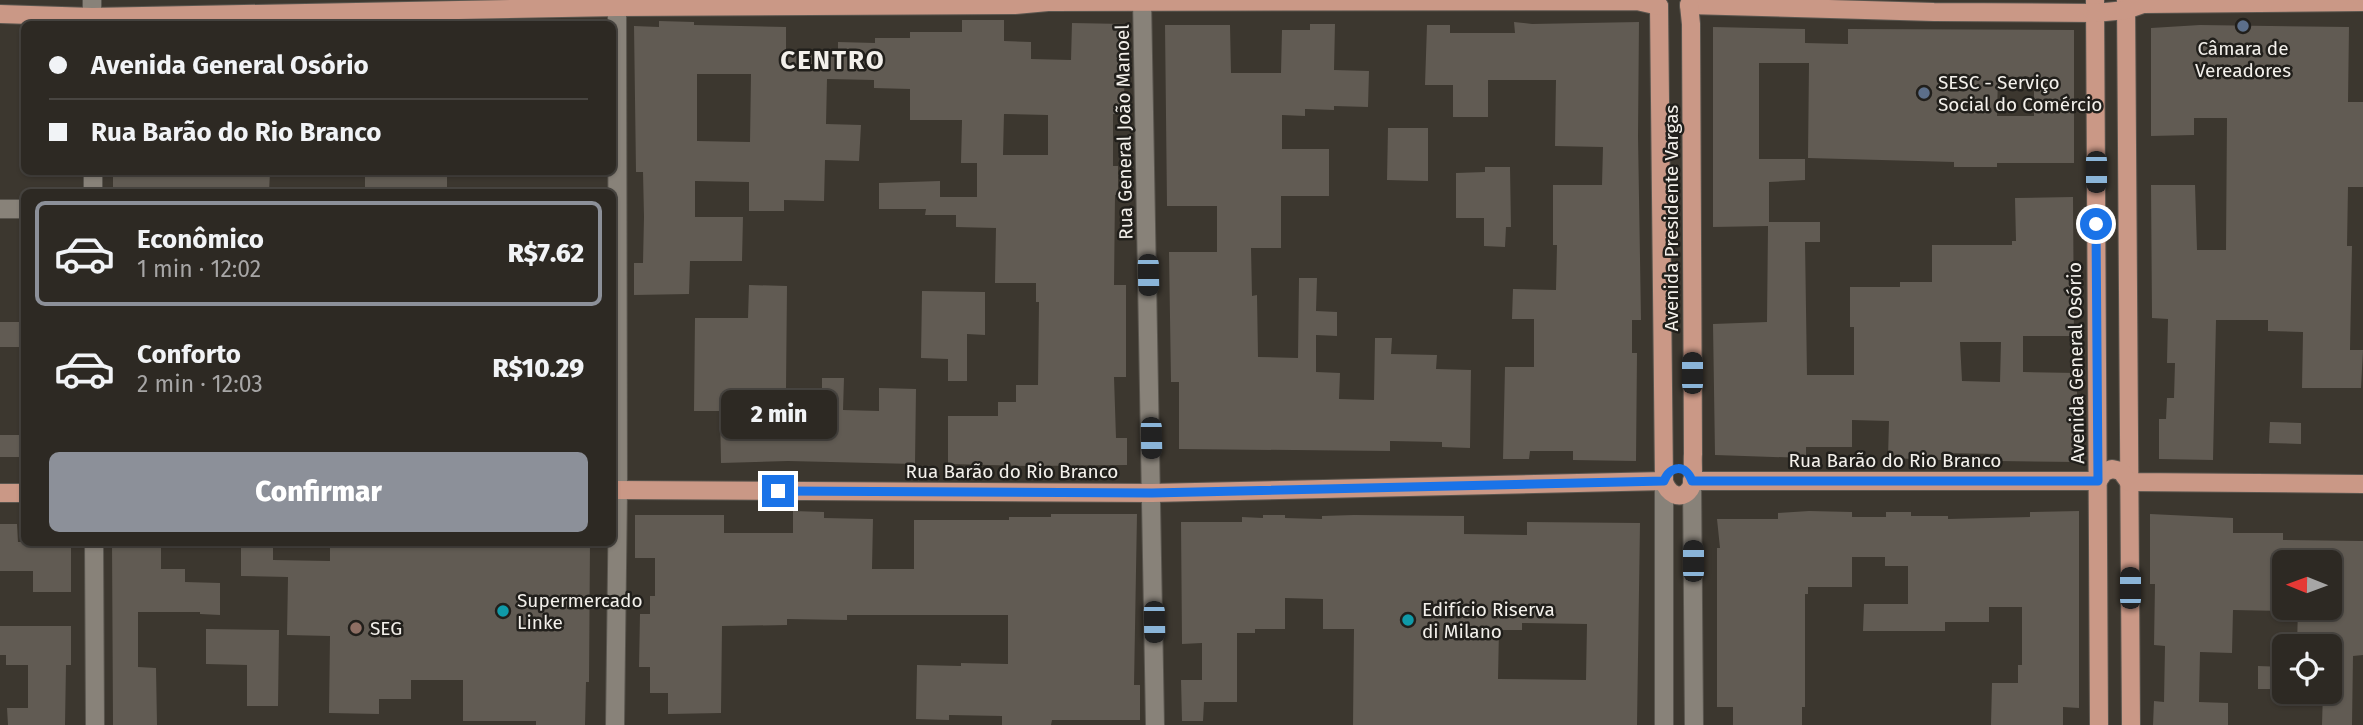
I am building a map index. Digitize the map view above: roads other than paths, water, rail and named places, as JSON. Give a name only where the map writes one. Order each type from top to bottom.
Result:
[{"type":"main road","points":[[0,14],[617,3],[1637,1],[1658,3],[1666,11],[1674,11],[1682,10],[1690,2],[2095,6],[2133,3],[2363,2]]},
{"type":"main road","name":"Avenida Presidente Vargas","points":[[1690,2],[1692,481]]},
{"type":"main road","name":"Avenida Presidente Vargas","points":[[1658,3],[1664,481]]},
{"type":"main road","points":[[2131,725],[2129,482],[2133,3]]},
{"type":"main road","name":"Avenida General Osório","points":[[2095,6],[2099,725]]},
{"type":"main road","name":"Rua Barão do Rio Branco","points":[[616,490],[1152,493],[1664,481],[1666,489],[1674,495],[1682,495],[1689,490],[1692,481],[2098,481],[2103,492],[2115,495],[2123,491],[2129,482],[2363,484]]},
{"type":"main road","points":[[0,493],[21,493]]},
{"type":"street","name":"Rua General João Manoel","points":[[1142,1],[1155,725]]},
{"type":"street","points":[[616,246],[617,3]]},
{"type":"street","points":[[0,209],[21,209]]},
{"type":"street","name":"Avenida Presidente Vargas","points":[[1664,481],[1664,725]]},
{"type":"street","name":"Avenida Presidente Vargas","points":[[1692,481],[1694,725]]},
{"type":"street","points":[[94,546],[95,725]]},
{"type":"street","points":[[615,546],[615,725]]},
{"type":"place","name":"Câmara de Vereadores","points":[[2243,26]]},
{"type":"place","name":"SESC - Serviço Social do Comércio","points":[[1924,93]]},
{"type":"place","name":"Supermercado Linke","points":[[503,611]]},
{"type":"place","name":"Edifício Riserva di Milano","points":[[1408,620]]},
{"type":"place","name":"SEG","points":[[356,628]]},
{"type":"district","name":"CENTRO","points":[[833,60]]}]
